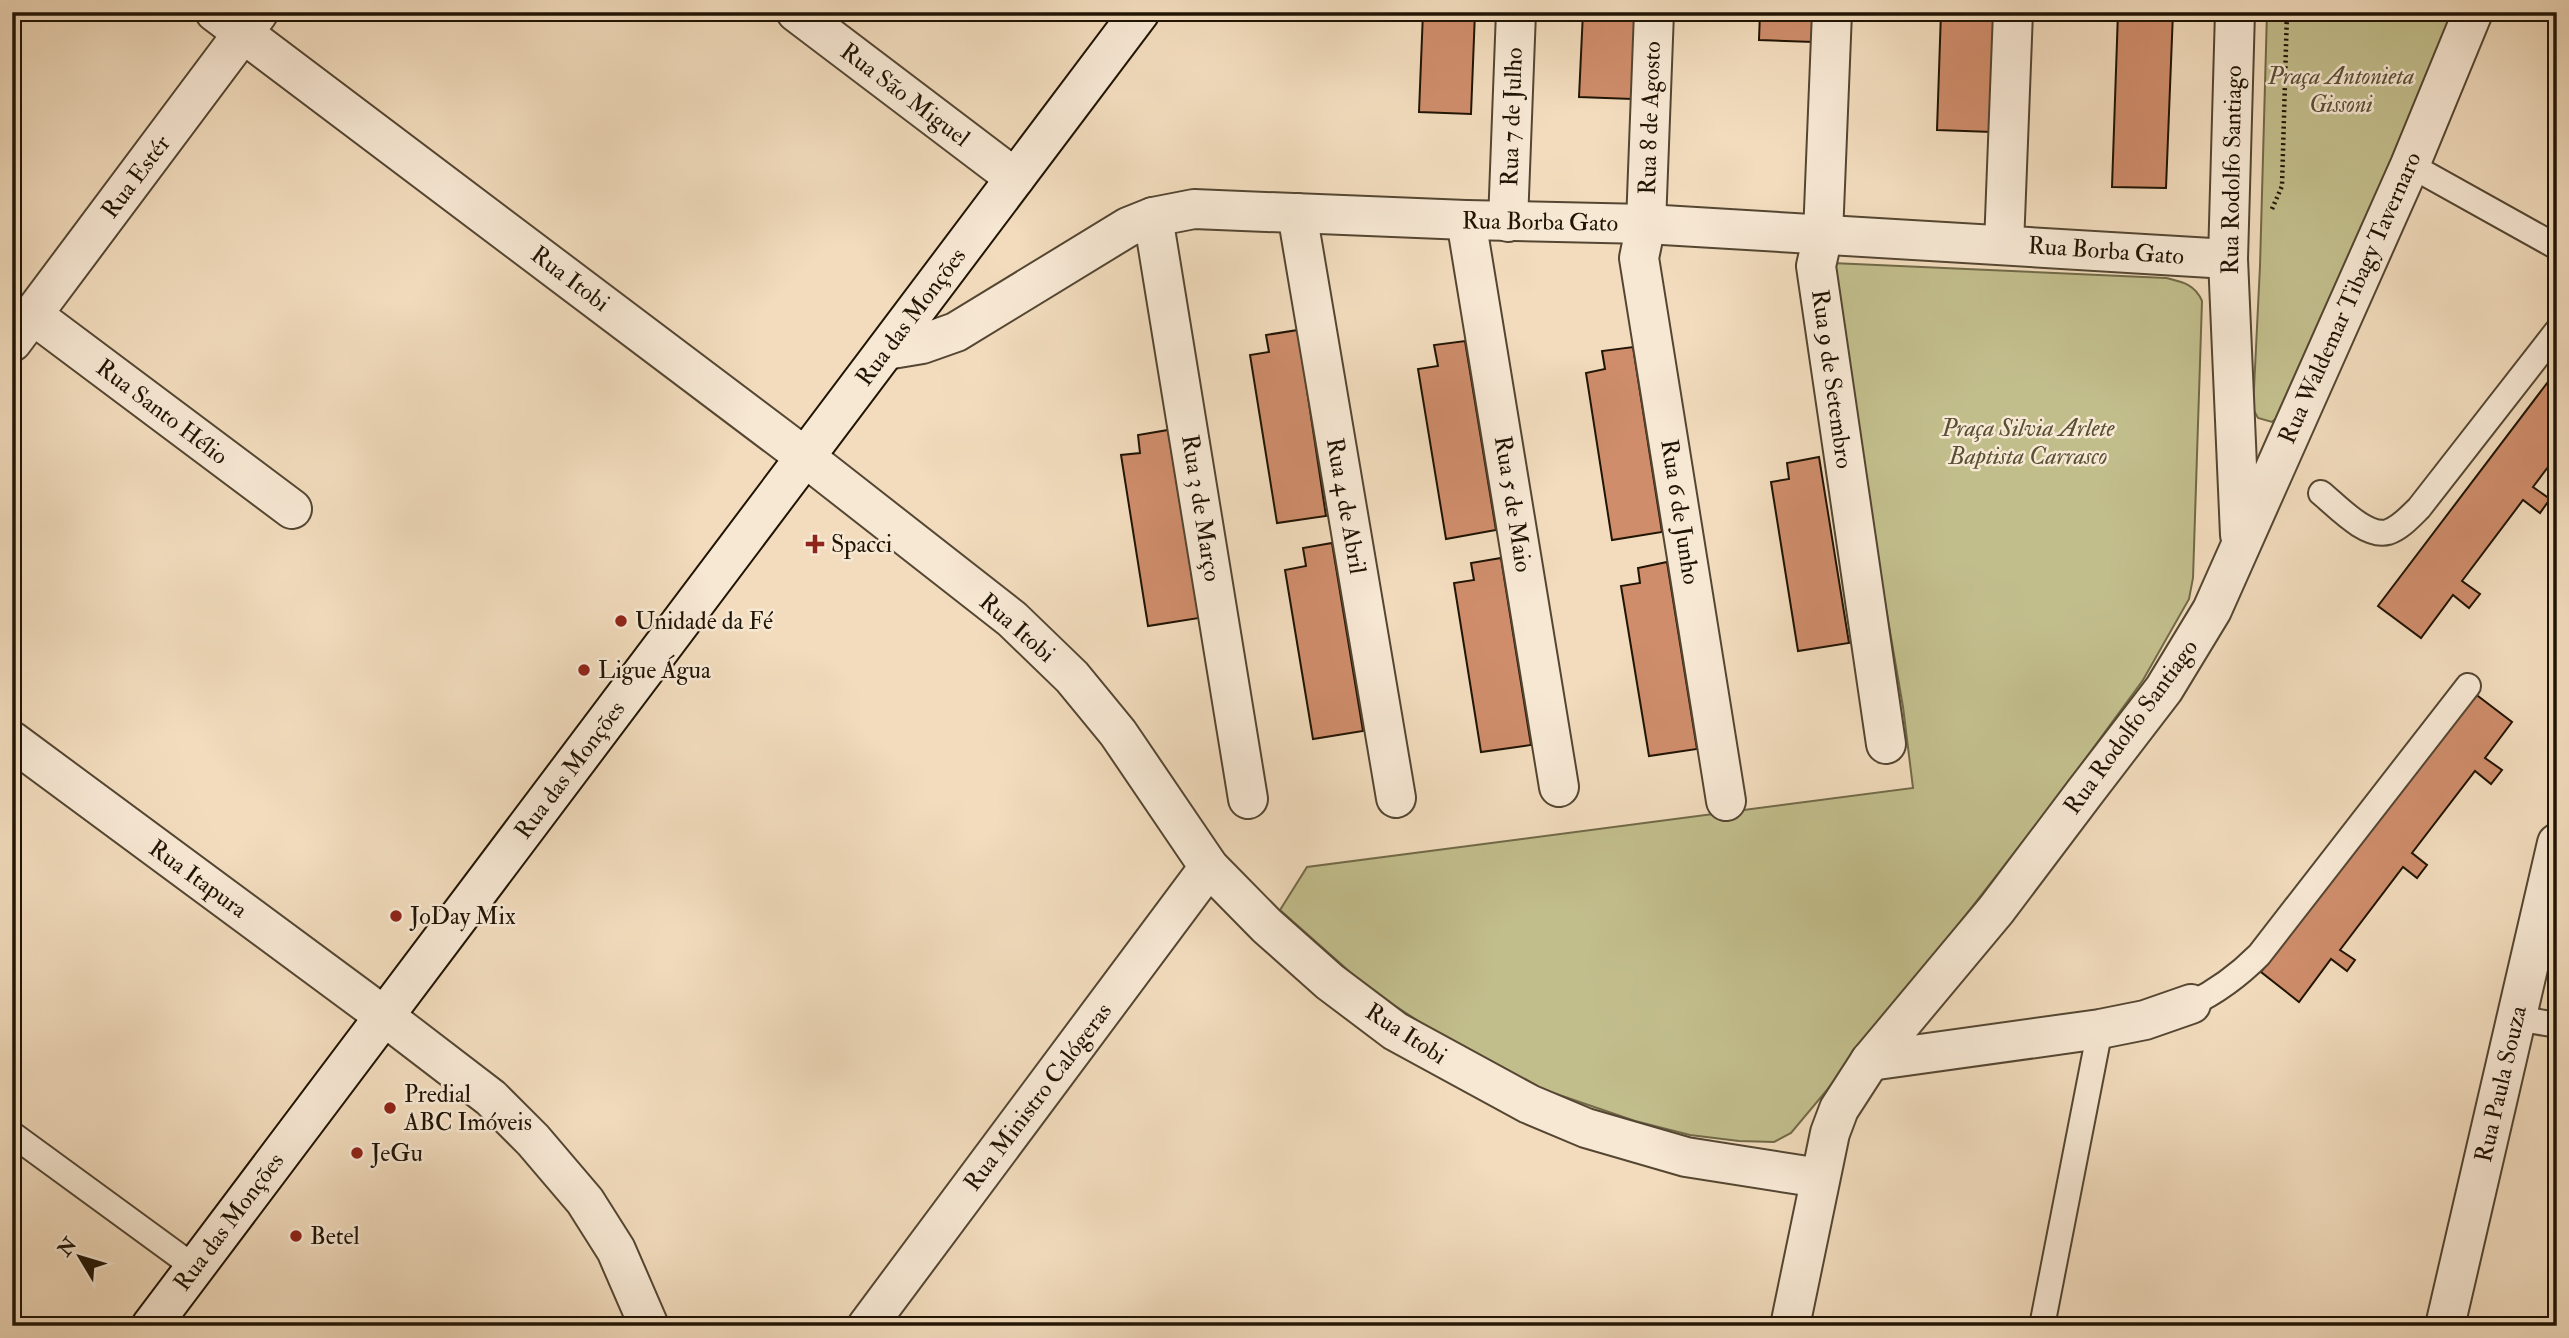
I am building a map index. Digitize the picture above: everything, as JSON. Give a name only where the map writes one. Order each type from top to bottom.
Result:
[{"type":"street","name":"Rua São Miguel","points":[[796,12],[1015,178]]},
{"type":"street","name":"Rua das Monções","points":[[151,1326],[1140,12]]},
{"type":"street","name":"Rua 7 de Julho","points":[[1508,222],[1516,12]]},
{"type":"street","name":"Rua 8 de Agosto","points":[[1646,224],[1654,12]]},
{"type":"street","name":"Rua 9 de Setembro","points":[[1832,12],[1823,235],[1816,266],[1886,744]]},
{"type":"street","points":[[2004,245],[2013,12]]},
{"type":"street","name":"Rua Rodolfo Santiago","points":[[1790,1326],[1830,1133],[1839,1109],[1870,1061],[1996,910],[2164,689],[2212,610],[2240,543],[2228,259],[2235,12]]},
{"type":"street","name":"Rua Waldemar Tibagy Tavernaro","points":[[2240,543],[2410,165],[2473,12]]},
{"type":"street","name":"Rua Estér","points":[[22,329],[239,19]]},
{"type":"street","name":"Rua Itobi","points":[[239,19],[1012,619],[1072,677],[1118,733],[1209,867],[1284,942],[1330,982],[1395,1031],[1529,1104],[1586,1128],[1686,1157],[1820,1178]]},
{"type":"street","name":"Rua Borba Gato","points":[[886,350],[922,344],[956,332],[1128,227],[1153,218],[1194,209],[1508,222],[1646,224],[2228,259]]},
{"type":"street","name":"Rua 4 de Abril","points":[[1297,213],[1396,798]]},
{"type":"street","name":"Rua 3 de Março","points":[[1153,218],[1248,799]]},
{"type":"street","name":"Rua 5 de Maio","points":[[1466,220],[1559,787]]},
{"type":"street","name":"Rua 6 de Junho","points":[[1646,224],[1639,258],[1726,801]]},
{"type":"street","name":"Rua Santo Hélio","points":[[22,329],[292,509]]},
{"type":"street","name":"Rua Itapura","points":[[12,741],[491,1098],[533,1140],[584,1201],[616,1250],[649,1326]]},
{"type":"street","name":"Rua Paula Souza","points":[[2445,1326],[2557,843]]},
{"type":"street","name":"Rua Ministro Calógeras","points":[[867,1326],[1209,867]]},
{"type":"street","points":[[1870,1061],[2100,1029],[2145,1020],[2191,1004]]},
{"type":"lane","points":[[2410,165],[2557,247]]},
{"type":"lane","points":[[2322,493],[2353,520],[2372,531],[2380,533],[2397,527],[2419,508],[2557,331]]},
{"type":"lane","points":[[2191,1004],[2217,991],[2259,955],[2468,686]]},
{"type":"lane","points":[[2516,1018],[2557,1025]]},
{"type":"lane","points":[[2042,1326],[2100,1029]]},
{"type":"lane","points":[[12,1134],[194,1267]]},
{"type":"path","points":[[2271,211],[2282,186],[2287,12]]},
{"type":"green space","name":"Praça Antonieta Gissoni","points":[[2267,12],[2456,12],[2281,414],[2272,422],[2258,418],[2253,409]]},
{"type":"green space","name":"Praça Silvia Arlete Baptista Carrasco","points":[[1832,263],[2166,278],[2192,287],[2202,301],[2193,578],[2189,599],[2143,680],[2053,803],[1863,1047],[1791,1133],[1774,1142],[1690,1135],[1635,1121],[1539,1088],[1439,1035],[1350,972],[1280,910],[1307,867],[1913,788],[1903,707],[1827,267]]},
{"type":"building","points":[[1423,12],[1475,12],[1471,114],[1419,112]]},
{"type":"building","points":[[1583,12],[1636,12],[1632,99],[1579,97]]},
{"type":"building","points":[[1760,12],[1814,12],[1813,42],[1759,40]]},
{"type":"building","points":[[1941,12],[1996,12],[1992,132],[1937,130]]},
{"type":"building","points":[[2118,12],[2173,12],[2166,188],[2112,187]]},
{"type":"building","points":[[1298,330],[1326,516],[1277,523],[1250,355],[1269,352],[1266,335]]},
{"type":"building","points":[[1465,341],[1496,530],[1446,539],[1418,369],[1438,366],[1434,345]]},
{"type":"building","points":[[1633,347],[1662,532],[1612,540],[1586,373],[1605,369],[1602,351]]},
{"type":"building","points":[[2557,370],[2557,455],[2533,487],[2550,499],[2540,513],[2523,500],[2462,581],[2480,594],[2469,608],[2453,595],[2421,638],[2378,606]]},
{"type":"building","points":[[1168,430],[1199,618],[1148,626],[1121,455],[1140,453],[1138,435]]},
{"type":"building","points":[[1819,457],[1849,643],[1798,651],[1771,482],[1789,479],[1787,463]]},
{"type":"building","points":[[1332,543],[1363,731],[1313,739],[1285,570],[1306,566],[1303,548]]},
{"type":"building","points":[[1501,558],[1531,745],[1481,752],[1454,583],[1474,580],[1471,563]]},
{"type":"building","points":[[1667,562],[1697,749],[1649,756],[1621,586],[1640,583],[1638,568]]},
{"type":"building","points":[[2474,693],[2512,722],[2485,758],[2502,770],[2491,784],[2475,771],[2412,853],[2427,865],[2417,878],[2403,867],[2340,950],[2355,960],[2347,971],[2331,959],[2299,1002],[2261,972]]},
{"type":"place","name":"Spacci","points":[[815,544]]},
{"type":"place","name":"Unidade da Fé","points":[[621,621]]},
{"type":"place","name":"Ligue Água","points":[[584,670]]},
{"type":"place","name":"JoDay Mix","points":[[396,916]]},
{"type":"place","name":"Predial ABC Imóveis","points":[[390,1108]]},
{"type":"place","name":"JeGu","points":[[357,1153]]},
{"type":"place","name":"Betel","points":[[296,1236]]}]
